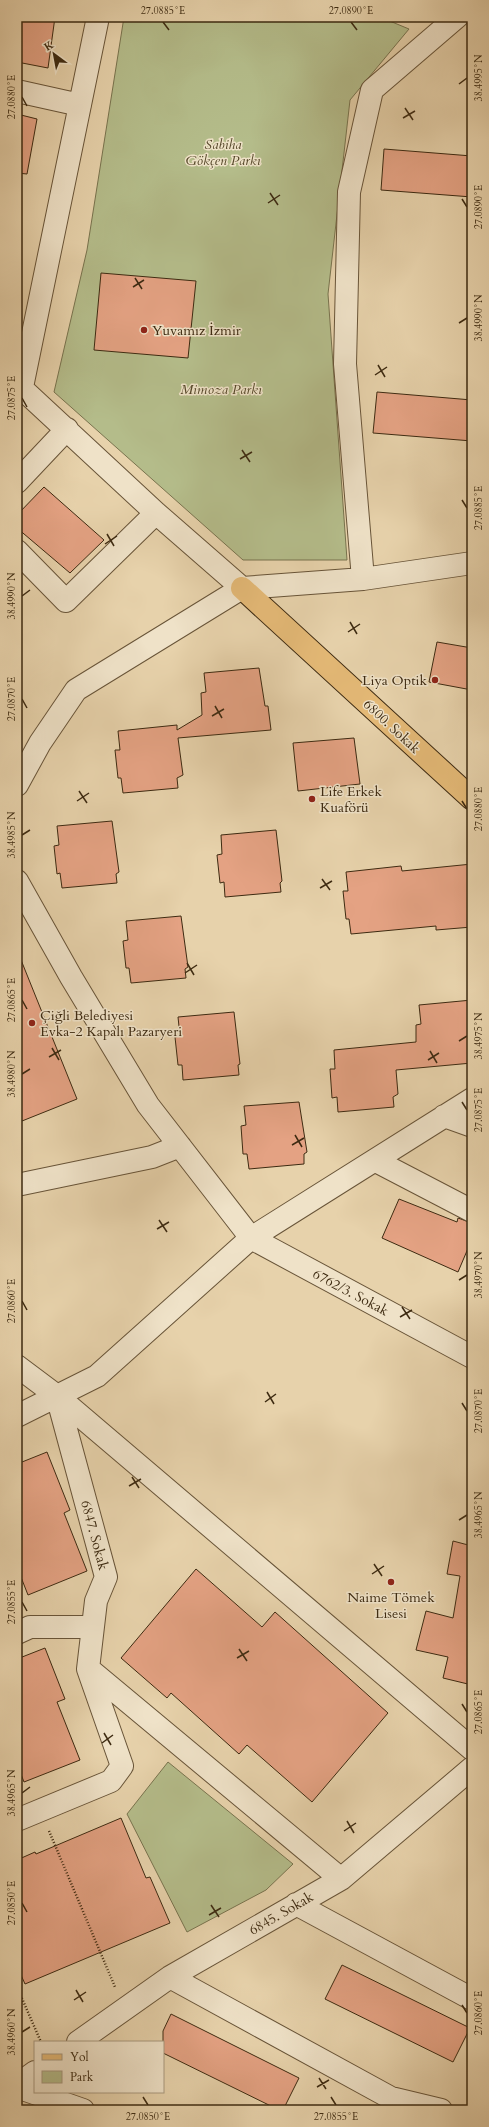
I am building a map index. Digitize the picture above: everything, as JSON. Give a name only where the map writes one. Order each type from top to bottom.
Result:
[{"type":"main road","name":"6800. Sokak","points":[[242,588],[472,799]]},
{"type":"street","points":[[98,17],[19,385],[68,429],[156,513],[242,588]]},
{"type":"street","points":[[363,579],[345,364],[349,192],[372,90],[457,17]]},
{"type":"street","points":[[17,91],[80,104]]},
{"type":"street","points":[[17,482],[68,429]]},
{"type":"street","points":[[17,551],[66,601],[156,513]]},
{"type":"street","points":[[17,785],[40,743],[76,690],[242,588],[363,579],[472,563]]},
{"type":"street","points":[[17,881],[71,977],[148,1105],[251,1238]]},
{"type":"street","points":[[17,1416],[98,1376],[251,1238],[472,1099]]},
{"type":"street","points":[[444,1116],[472,1126]]},
{"type":"street","points":[[17,1185],[152,1157],[180,1146]]},
{"type":"street","points":[[376,1160],[472,1211]]},
{"type":"street","name":"6762/3. Sokak","points":[[251,1238],[472,1357]]},
{"type":"street","points":[[17,1366],[58,1396],[472,1749]]},
{"type":"street","name":"6847. Sokak","points":[[17,1820],[111,1781],[122,1766],[88,1669],[96,1601],[106,1577],[58,1396]]},
{"type":"street","points":[[17,1633],[30,1627],[92,1627]]},
{"type":"street","points":[[88,1669],[341,1879]]},
{"type":"street","name":"6845. Sokak","points":[[79,2041],[170,1977],[341,1879],[472,1768]]},
{"type":"street","points":[[296,1904],[472,1998]]},
{"type":"street","points":[[170,1977],[391,2098],[441,2110]]},
{"type":"street","points":[[17,2086],[34,2073]]},
{"type":"street","points":[[17,2086],[34,2092]]},
{"type":"street","points":[[37,2093],[84,2110]]},
{"type":"path","points":[[40,1810],[125,2009]]},
{"type":"path","points":[[17,1987],[41,2041]]},
{"type":"green space","points":[[124,17],[380,17],[409,29],[350,100],[328,294],[347,560],[243,560],[54,392],[87,250]]},
{"type":"green space","points":[[168,1762],[293,1864],[266,1890],[187,1932],[127,1814]]},
{"type":"building","points":[[17,17],[55,17],[48,68],[17,62]]},
{"type":"building","points":[[17,114],[37,119],[27,174],[17,173]]},
{"type":"building","points":[[384,149],[472,156],[472,197],[381,190]]},
{"type":"building","points":[[101,273],[196,281],[188,358],[94,350]]},
{"type":"building","points":[[377,392],[472,400],[472,441],[373,433]]},
{"type":"building","points":[[44,487],[104,540],[70,573],[17,528],[17,515]]},
{"type":"building","points":[[437,642],[472,648],[472,690],[429,682]]},
{"type":"building","points":[[259,668],[265,706],[268,706],[271,730],[178,738],[183,775],[177,778],[178,788],[123,793],[121,778],[118,778],[115,750],[120,750],[118,731],[177,725],[177,730],[202,715],[201,693],[206,692],[204,673]]},
{"type":"building","points":[[354,738],[360,784],[298,791],[293,743]]},
{"type":"building","points":[[112,821],[119,872],[116,874],[117,883],[62,888],[60,873],[57,874],[54,846],[59,845],[57,826]]},
{"type":"building","points":[[276,830],[282,881],[280,883],[281,892],[225,897],[224,882],[220,883],[217,855],[222,854],[221,835]]},
{"type":"building","points":[[472,864],[472,927],[436,930],[436,926],[351,934],[349,919],[346,919],[343,891],[348,891],[346,872],[401,866],[402,871]]},
{"type":"building","points":[[181,916],[188,967],[185,969],[186,978],[131,983],[129,968],[126,968],[123,941],[128,940],[126,921]]},
{"type":"building","name":"Çiğli Belediyesi Evka-2 Kapalı Pazaryeri","points":[[17,950],[77,1099],[17,1123]]},
{"type":"building","points":[[472,1000],[472,1063],[396,1070],[398,1094],[393,1097],[394,1107],[338,1112],[337,1097],[332,1098],[330,1069],[335,1069],[334,1050],[416,1042],[416,1025],[421,1024],[419,1005]]},
{"type":"building","points":[[234,1012],[240,1064],[238,1065],[239,1075],[183,1080],[182,1065],[178,1065],[175,1037],[180,1036],[178,1017]]},
{"type":"building","points":[[299,1102],[307,1152],[304,1154],[304,1164],[249,1169],[247,1154],[243,1154],[241,1126],[246,1125],[244,1106]]},
{"type":"building","points":[[399,1199],[457,1222],[458,1218],[472,1223],[472,1239],[458,1272],[382,1238]]},
{"type":"building","points":[[47,1452],[70,1510],[64,1513],[87,1571],[28,1595],[17,1567],[17,1464]]},
{"type":"building","points":[[453,1541],[472,1546],[472,1685],[443,1678],[448,1657],[416,1650],[426,1611],[453,1618],[460,1576],[447,1574]]},
{"type":"building","points":[[196,1569],[262,1627],[275,1612],[388,1713],[312,1802],[247,1745],[239,1754],[171,1693],[167,1698],[121,1658]]},
{"type":"building","points":[[45,1648],[65,1699],[57,1702],[80,1760],[24,1782],[17,1764],[17,1659]]},
{"type":"building","points":[[121,1818],[146,1878],[150,1877],[170,1923],[25,1984],[17,1966],[17,1860],[35,1852],[36,1854]]},
{"type":"building","points":[[342,1965],[470,2028],[453,2062],[325,1999]]},
{"type":"building","points":[[171,2014],[299,2078],[283,2110],[279,2110],[164,2053],[163,2031]]},
{"type":"place","name":"Yuvamız İzmir","points":[[144,330]]},
{"type":"place","name":"Liya Optik","points":[[435,680]]},
{"type":"place","name":"Life Erkek Kuaförü","points":[[312,799]]},
{"type":"place","name":"Çiğli Belediyesi Evka-2 Kapalı Pazaryeri","points":[[32,1023]]},
{"type":"place","name":"Naime Tömek Lisesi","points":[[391,1582]]},
{"type":"park label","name":"Sabiha Gökçen Parkı","points":[[223,152]]},
{"type":"park label","name":"Mimoza Parkı","points":[[221,389]]}]
